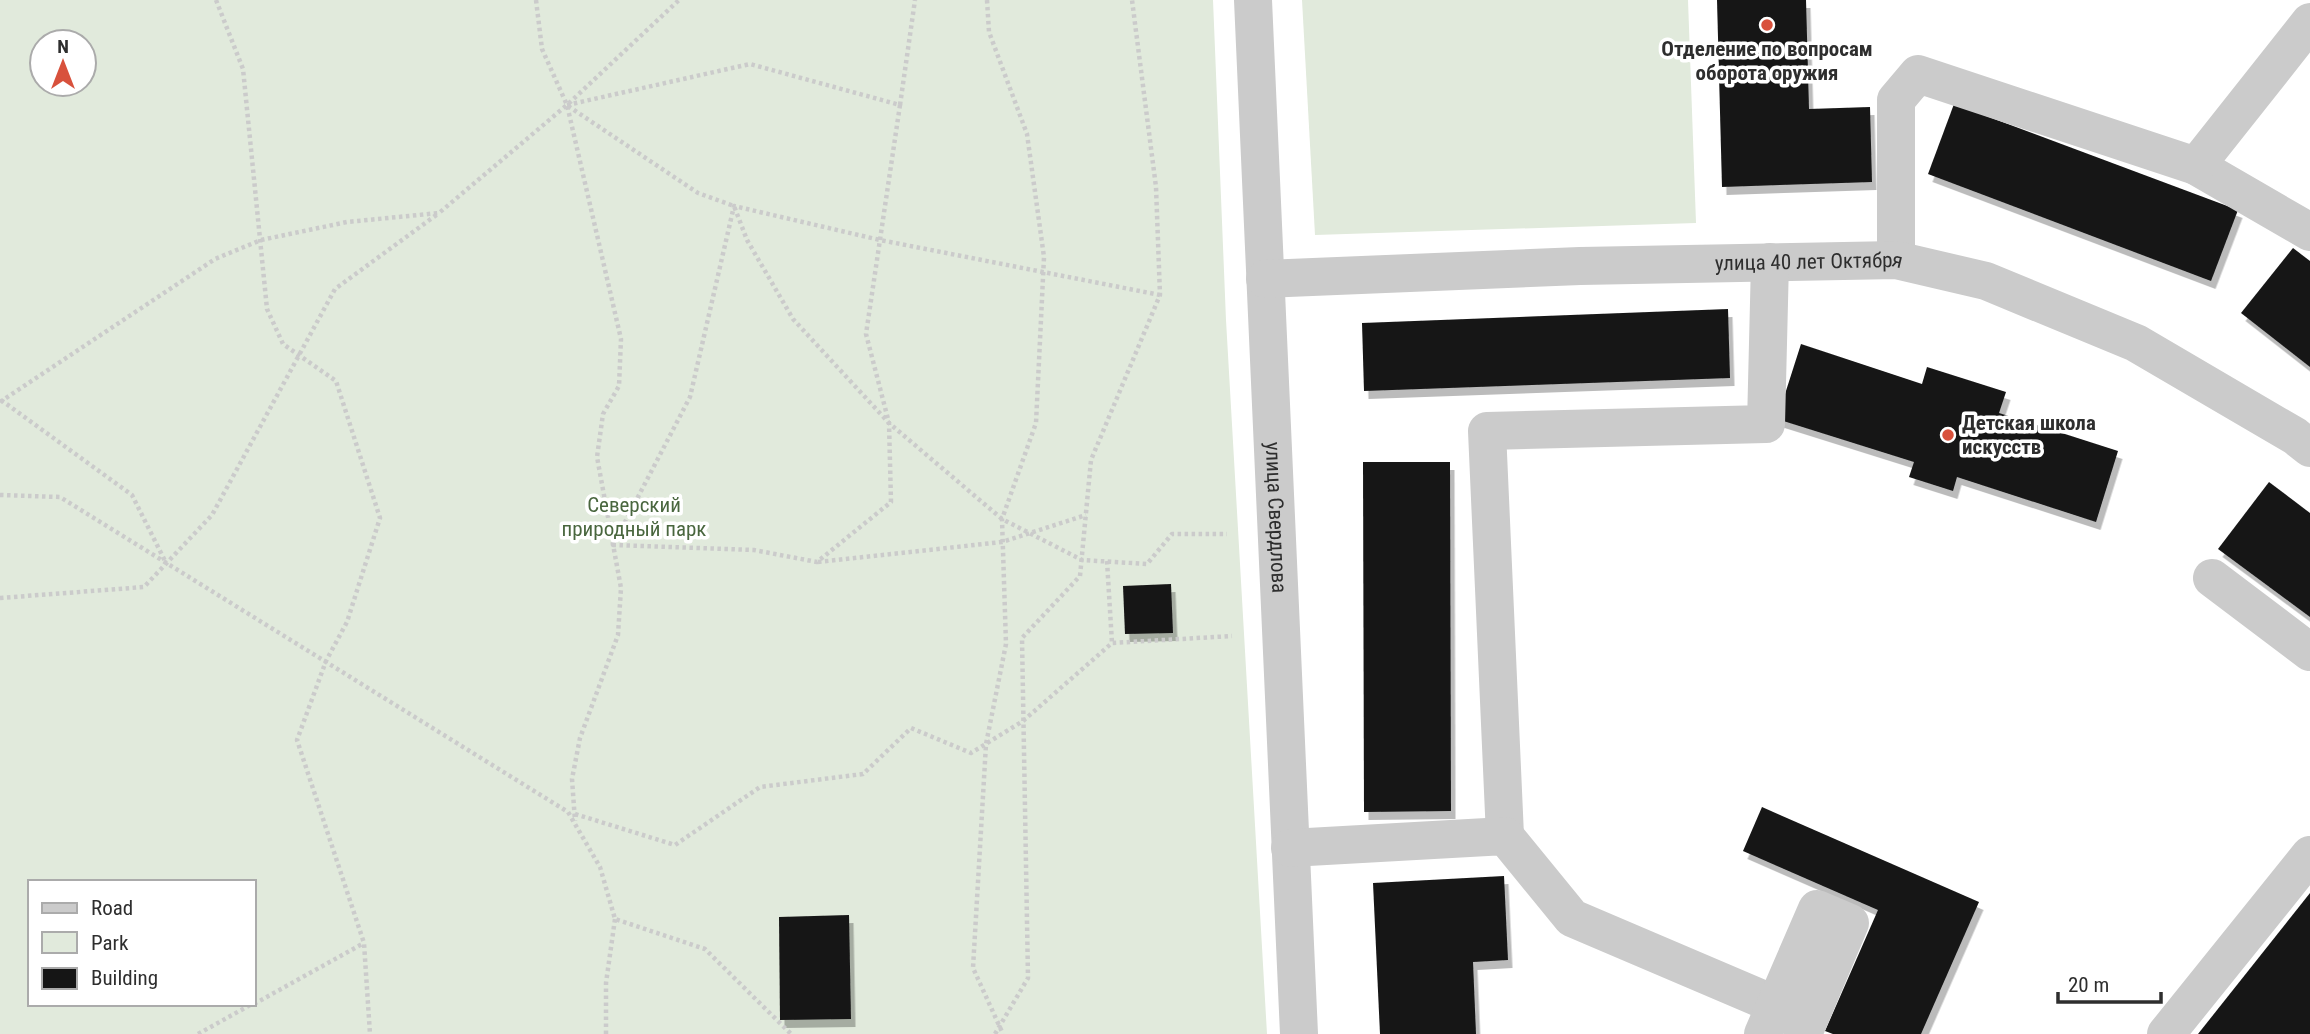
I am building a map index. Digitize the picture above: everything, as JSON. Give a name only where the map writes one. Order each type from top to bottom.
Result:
[{"type":"street","name":"улица Свердлова","points":[[1253,0],[1299,1034]]},
{"type":"street","points":[[2196,166],[2310,22]]},
{"type":"street","points":[[1896,260],[1896,100],[1918,74],[2196,166],[2310,232]]},
{"type":"street","name":"улица 40 лет Октября","points":[[1265,279],[1580,266],[1896,260],[1986,281],[2136,343],[2295,436],[2310,448]]},
{"type":"street","points":[[1770,262],[1766,424],[1487,431],[1505,836],[1572,918],[1770,1019],[1817,909],[1850,923],[1803,1034]]},
{"type":"street","points":[[2212,579],[2310,652]]},
{"type":"street","points":[[1290,848],[1505,836]]},
{"type":"street","points":[[2166,1034],[2310,855]]},
{"type":"path","points":[[216,0],[243,69],[267,309],[283,344],[336,381],[380,517],[347,622],[326,661],[297,740],[364,943],[370,1034]]},
{"type":"path","points":[[536,0],[542,49],[567,105],[621,339],[619,386],[603,414],[597,457],[621,588],[618,635],[580,738],[572,779],[576,826]]},
{"type":"path","points":[[0,598],[144,587],[212,515],[335,289],[439,213],[567,105],[679,0]]},
{"type":"path","points":[[817,562],[891,502],[889,423],[866,334],[915,0]]},
{"type":"path","points":[[987,0],[989,32],[1027,134],[1044,257],[1036,423],[1002,519],[1006,644],[986,744],[973,968],[1001,1024],[1003,1034]]},
{"type":"path","points":[[995,1034],[1028,978],[1022,638],[1080,576],[1091,460],[1160,295],[1156,187],[1132,0]]},
{"type":"path","points":[[567,105],[750,64],[900,105]]},
{"type":"path","points":[[567,105],[698,193],[734,206],[880,240],[1160,295]]},
{"type":"path","points":[[734,206],[747,240],[793,319],[889,423],[1002,519],[1082,560],[1147,564],[1172,534],[1227,534]]},
{"type":"path","points":[[613,545],[690,397],[734,206]]},
{"type":"path","points":[[166,563],[132,495],[1,401],[215,259],[261,240],[347,222],[439,213]]},
{"type":"path","points":[[0,495],[60,497],[568,812],[676,845],[760,787],[863,774],[911,728],[971,753],[1023,721],[1112,643],[1231,636]]},
{"type":"path","points":[[613,545],[754,550],[817,562],[1002,542],[1086,515]]},
{"type":"path","points":[[1107,561],[1112,643]]},
{"type":"path","points":[[568,812],[600,867],[615,919],[606,983],[606,1034]]},
{"type":"path","points":[[615,919],[705,949],[791,1034]]},
{"type":"path","points":[[256,1002],[364,943]]},
{"type":"path","points":[[198,1034],[249,1006]]},
{"type":"green space","name":"Северский природный парк","points":[[0,0],[1213,0],[1226,320],[1267,1034],[0,1034]]},
{"type":"green space","points":[[1302,0],[1688,0],[1696,223],[1315,235]]},
{"type":"building","points":[[1717,0],[1806,0],[1809,109],[1870,107],[1872,182],[1722,187]]},
{"type":"building","points":[[1954,104],[2238,210],[2211,281],[1928,174]]},
{"type":"building","points":[[2293,248],[2310,261],[2310,367],[2241,313]]},
{"type":"building","points":[[1728,309],[1730,378],[1364,391],[1362,323]]},
{"type":"building","name":"Детская школа искусств","points":[[1801,344],[1922,384],[1927,367],[2006,392],[1999,413],[2118,451],[2096,522],[1957,477],[1953,491],[1909,477],[1914,462],[1777,419]]},
{"type":"building","points":[[1363,462],[1450,462],[1451,811],[1364,812]]},
{"type":"building","points":[[2269,482],[2310,513],[2310,617],[2218,549]]},
{"type":"building","points":[[1171,584],[1173,633],[1125,634],[1123,586]]},
{"type":"building","points":[[1762,807],[1979,902],[1921,1034],[1833,1034],[1825,1031],[1878,910],[1743,851]]},
{"type":"building","points":[[1504,876],[1508,960],[1473,962],[1476,1034],[1380,1034],[1373,883]]},
{"type":"building","points":[[2310,893],[2310,1034],[2198,1034]]},
{"type":"building","points":[[849,915],[851,1019],[780,1020],[779,917]]},
{"type":"place","name":"Отделение по вопросам оборота оружия","points":[[1767,25]]},
{"type":"place","name":"Детская школа искусств","points":[[1948,435]]}]
